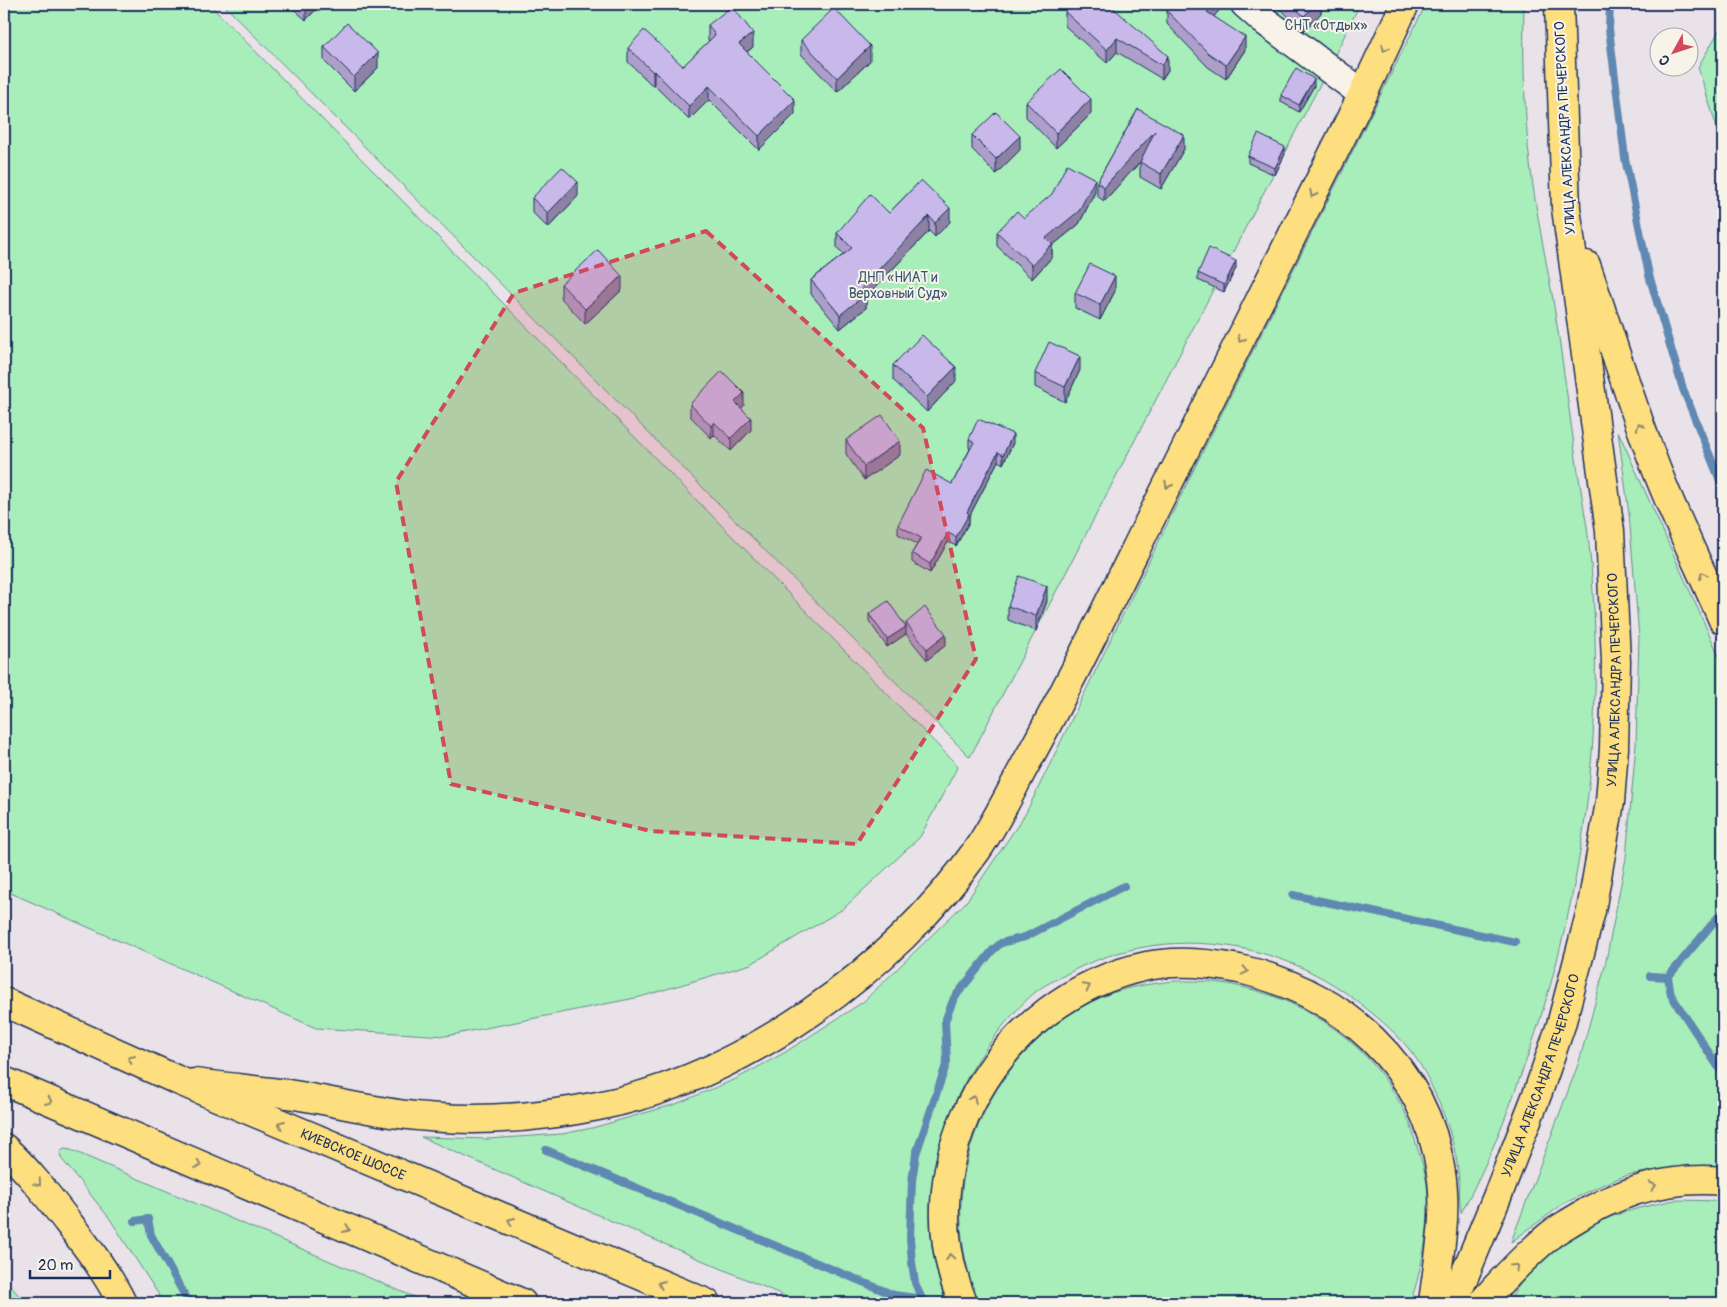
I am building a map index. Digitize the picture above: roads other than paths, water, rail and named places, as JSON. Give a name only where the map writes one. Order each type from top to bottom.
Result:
[{"type":"main road","points":[[175,1079],[290,1095],[398,1114],[432,1117],[499,1118],[563,1112],[609,1103],[663,1088],[701,1072],[765,1042],[859,976],[926,912],[951,885],[985,838],[1047,726],[1363,94],[1405,4]]},
{"type":"main road","name":"УЛИЦА АЛЕКСАНДРА ПЕЧЕРСКОГО","points":[[1453,1303],[1538,1092],[1561,1025],[1592,911],[1610,802],[1614,748],[1616,662],[1610,531],[1566,208],[1558,4]]},
{"type":"main road","points":[[1566,208],[1618,355],[1632,406],[1654,464],[1723,620]]},
{"type":"main road","points":[[963,1303],[951,1266],[947,1244],[945,1223],[948,1181],[951,1159],[961,1124],[984,1081],[1013,1042],[1073,994],[1110,977],[1150,966],[1170,963],[1226,966],[1282,981],[1322,1001],[1354,1022],[1393,1061],[1419,1101],[1434,1142],[1441,1170],[1444,1196],[1434,1303]]},
{"type":"main road","name":"КИЕВСКОЕ ШОССЕ","points":[[4,1002],[175,1079],[706,1303]]},
{"type":"main road","points":[[4,1082],[522,1303]]},
{"type":"main road","points":[[4,1148],[38,1184],[83,1242],[110,1281],[122,1303]]},
{"type":"main road","points":[[1482,1303],[1511,1270],[1551,1235],[1599,1206],[1628,1193],[1655,1186],[1682,1182],[1723,1181]]},
{"type":"street","points":[[1245,4],[1328,70],[1363,94]]},
{"type":"waterway","points":[[1610,4],[1609,29],[1625,158],[1649,275],[1683,389],[1723,488]]},
{"type":"waterway","points":[[546,1150],[894,1295],[922,1299],[915,1283],[912,1262],[910,1238],[912,1181],[916,1154],[947,1062],[945,1021],[954,998],[992,951],[1001,943],[1025,937],[1124,886]]},
{"type":"waterway","points":[[1293,895],[1515,942]]},
{"type":"waterway","points":[[1723,911],[1668,977],[1671,995],[1723,1074]]},
{"type":"waterway","points":[[1650,976],[1668,977]]},
{"type":"waterway","points":[[135,1221],[148,1219],[151,1235],[189,1303]]},
{"type":"park label","name":"СНТ «Отдых»","points":[[1326,25]]},
{"type":"park label","name":"ДНП «НИАТ и Верховный Суд»","points":[[898,286]]}]
